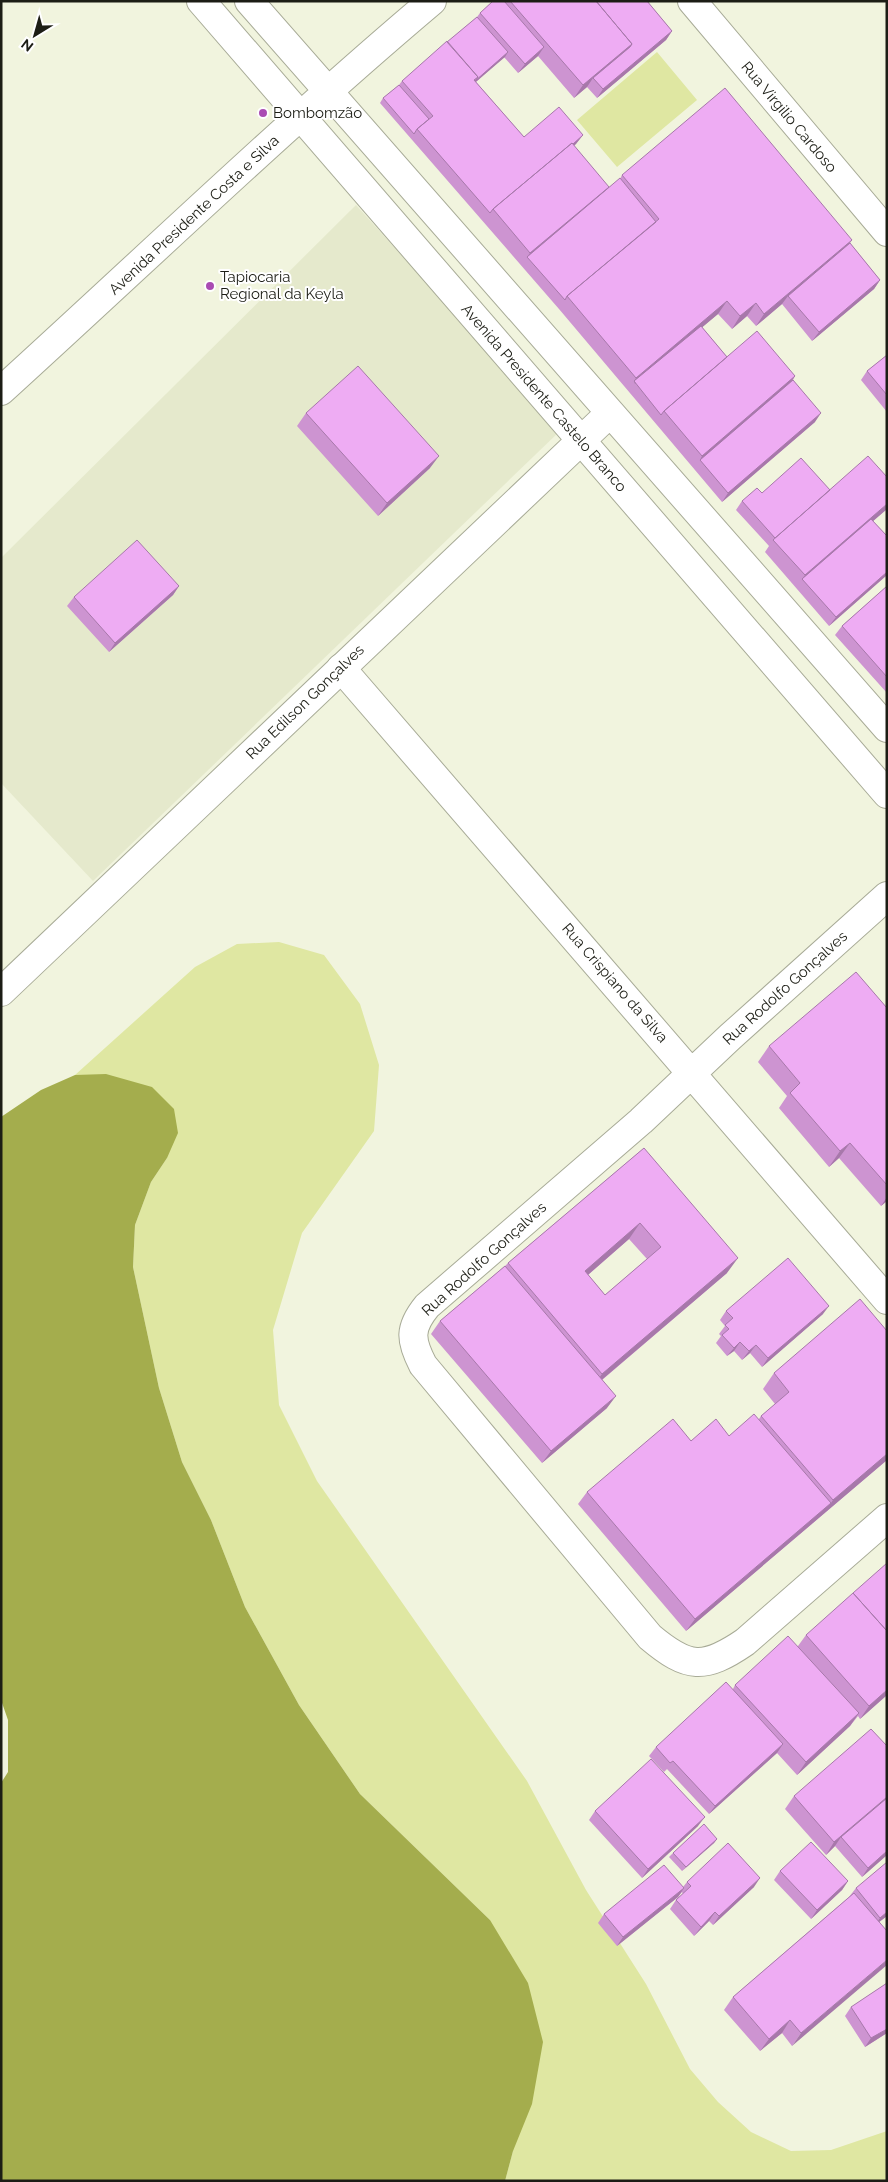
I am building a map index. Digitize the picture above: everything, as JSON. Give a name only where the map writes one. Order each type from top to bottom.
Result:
[{"type":"street","name":"Avenida Presidente Castelo Branco","points":[[201,1],[887,794]]},
{"type":"street","points":[[249,1],[887,728]]},
{"type":"street","name":"Avenida Presidente Costa e Silva","points":[[1,391],[327,91],[432,1]]},
{"type":"street","name":"Rua Virgilio Cardoso","points":[[692,1],[887,232]]},
{"type":"street","name":"Rua Edilson Gonçalves","points":[[1,992],[610,413]]},
{"type":"street","name":"Rua Crispiano da Silva","points":[[341,668],[887,1300]]},
{"type":"street","name":"Rua Rodolfo Gonçalves","points":[[887,896],[692,1072],[642,1121],[427,1306],[413,1328],[416,1352],[423,1365],[650,1637],[668,1652],[687,1662],[705,1662],[726,1655],[745,1642],[887,1518]]},
{"type":"shaded area","points":[[657,52],[697,100],[617,167],[577,120]]},
{"type":"shaded area","points":[[356,205],[560,431],[93,881],[1,783],[1,558]]},
{"type":"shaded area","points":[[279,942],[324,955],[360,1004],[379,1065],[374,1131],[302,1233],[273,1330],[279,1405],[317,1481],[527,1781],[586,1890],[646,1984],[690,2069],[718,2102],[751,2132],[791,2151],[831,2150],[887,2131],[887,2181],[505,2181],[513,2151],[490,1920],[360,1794],[299,1705],[245,1607],[211,1520],[182,1462],[159,1388],[133,1267],[135,1225],[151,1182],[167,1158],[75,1075],[195,967],[237,944]]},
{"type":"shaded area","points":[[106,1074],[152,1087],[174,1109],[178,1133],[167,1158],[151,1182],[135,1225],[133,1267],[159,1388],[182,1462],[211,1520],[245,1607],[299,1705],[360,1794],[490,1920],[528,1983],[543,2042],[532,2104],[513,2151],[505,2181],[1,2181],[1,1783],[8,1772],[8,1720],[1,1700],[1,1117],[41,1090],[75,1075]]},
{"type":"building","points":[[493,1],[504,1],[544,47],[525,64],[480,13]]},
{"type":"building","points":[[510,1],[596,1],[632,44],[583,85]]},
{"type":"building","points":[[596,1],[647,1],[672,31],[603,89],[593,78],[632,44]]},
{"type":"building","points":[[477,17],[508,52],[475,81],[478,77],[447,42]]},
{"type":"building","points":[[447,41],[478,77],[474,80],[524,137],[559,107],[583,135],[490,213],[417,129],[433,116],[402,81]]},
{"type":"building","points":[[399,85],[429,119],[414,134],[383,98]]},
{"type":"building","points":[[725,88],[852,240],[764,314],[756,303],[740,316],[727,301],[636,378],[567,296],[659,219],[622,175]]},
{"type":"building","points":[[572,143],[609,187],[530,253],[493,209]]},
{"type":"building","points":[[620,178],[656,222],[567,296],[565,300],[527,257]]},
{"type":"building","points":[[850,243],[880,280],[819,332],[788,296]]},
{"type":"building","points":[[701,326],[727,357],[661,415],[634,381]]},
{"type":"building","points":[[757,331],[795,376],[702,456],[664,411]]},
{"type":"building","points":[[887,355],[887,395],[867,371]]},
{"type":"building","points":[[358,366],[439,456],[387,503],[306,413]]},
{"type":"building","points":[[793,380],[821,413],[728,493],[700,460]]},
{"type":"building","points":[[868,456],[887,477],[887,504],[805,575],[773,540]]},
{"type":"building","points":[[801,458],[830,490],[775,538],[742,501],[757,488],[762,493]]},
{"type":"building","points":[[871,519],[887,536],[887,572],[836,617],[802,579]]},
{"type":"building","points":[[137,540],[179,586],[115,643],[74,597]]},
{"type":"building","points":[[887,586],[887,677],[842,626]]},
{"type":"building","points":[[856,972],[887,1008],[887,1185],[850,1143],[840,1151],[790,1093],[800,1083],[769,1046]]},
{"type":"building","points":[[644,1148],[738,1258],[602,1374],[508,1263]],"holes":[[[640,1223],[661,1247],[605,1295],[585,1271]]]},
{"type":"building","points":[[788,1258],[829,1306],[768,1358],[756,1345],[749,1351],[740,1342],[734,1348],[722,1335],[729,1329],[725,1325],[733,1318],[726,1311]]},
{"type":"building","points":[[505,1266],[616,1396],[551,1451],[440,1321]]},
{"type":"building","points":[[860,1299],[887,1331],[887,1454],[833,1500],[761,1416],[789,1392],[774,1373]]},
{"type":"building","points":[[754,1414],[831,1503],[695,1619],[587,1492],[673,1419],[691,1441],[716,1419],[729,1436]]},
{"type":"building","points":[[887,1563],[887,1631],[853,1593]]},
{"type":"building","points":[[853,1593],[887,1631],[887,1690],[869,1706],[806,1635]]},
{"type":"building","points":[[788,1636],[859,1713],[806,1762],[735,1685]]},
{"type":"building","points":[[726,1682],[783,1744],[715,1806],[673,1761],[670,1763],[656,1747]]},
{"type":"building","points":[[871,1729],[887,1746],[887,1797],[834,1842],[794,1796]]},
{"type":"building","points":[[651,1759],[705,1817],[648,1869],[595,1811]]},
{"type":"building","points":[[887,1798],[887,1851],[868,1868],[841,1837]]},
{"type":"building","points":[[704,1824],[717,1839],[686,1867],[673,1853]]},
{"type":"building","points":[[811,1842],[848,1881],[817,1910],[780,1871]]},
{"type":"building","points":[[728,1843],[760,1878],[719,1916],[715,1912],[701,1927],[676,1900],[691,1886],[687,1882]]},
{"type":"building","points":[[887,1862],[887,1912],[880,1918],[856,1888]]},
{"type":"building","points":[[664,1865],[684,1888],[623,1937],[604,1914]]},
{"type":"building","points":[[854,1893],[887,1931],[887,1960],[801,2033],[790,2020],[769,2039],[733,1997]]},
{"type":"building","points":[[887,1983],[887,2029],[871,2038],[851,2007]]},
{"type":"place","name":"Bombomzão","points":[[263,113]]},
{"type":"place","name":"Tapiocaria Regional da Keyla","points":[[210,286]]}]
